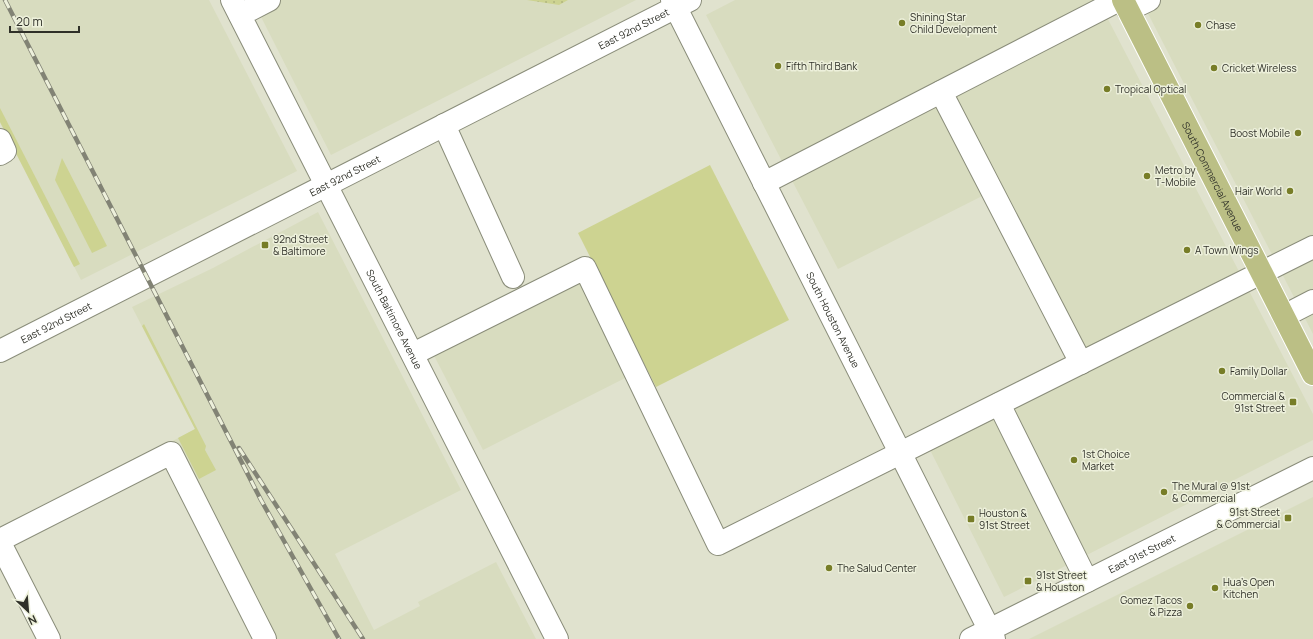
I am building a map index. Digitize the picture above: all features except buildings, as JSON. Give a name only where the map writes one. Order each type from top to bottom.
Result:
[{"type":"main road","name":"South Commercial Avenue","points":[[1123,3],[1313,374]]},
{"type":"street","points":[[236,8],[269,0]]},
{"type":"street","points":[[764,183],[941,92],[1123,3],[1149,0]]},
{"type":"street","name":"East 92nd Street","points":[[0,351],[444,125],[679,2]]},
{"type":"street","name":"South Houston Avenue","points":[[679,2],[764,183],[900,453],[985,636]]},
{"type":"street","name":"South Baltimore Avenue","points":[[236,8],[557,639]]},
{"type":"street","points":[[941,92],[1081,363]]},
{"type":"street","points":[[444,125],[513,277]]},
{"type":"street","points":[[0,140],[5,151],[0,154]]},
{"type":"street","points":[[413,354],[585,268],[718,544],[1313,247]]},
{"type":"street","points":[[1284,316],[1313,301]]},
{"type":"street","points":[[999,404],[1087,581]]},
{"type":"street","points":[[49,639],[2,552],[171,453],[265,639]]},
{"type":"street","name":"East 91st Street","points":[[985,636],[1087,581],[1313,468]]},
{"type":"shaded area","points":[[0,0],[209,0],[297,171],[81,280],[0,122]]},
{"type":"shaded area","points":[[269,0],[636,0],[331,155],[256,7]]},
{"type":"shaded area","points":[[735,0],[1098,0],[1313,414],[1313,440],[1004,597],[925,440],[1080,363],[992,191],[838,269],[706,15]]},
{"type":"shaded area","points":[[1141,0],[1313,0],[1313,334]]},
{"type":"shaded area","points":[[318,212],[461,490],[335,554],[374,630],[420,606],[418,602],[496,562],[536,639],[265,639],[167,444],[195,429],[132,307],[213,268]]},
{"type":"shaded area","points":[[585,268],[635,373],[483,450],[429,346]]},
{"type":"shaded area","points":[[1313,497],[1313,639],[1029,639]]},
{"type":"green space","points":[[527,0],[568,0],[559,5]]},
{"type":"green space","points":[[0,108],[80,264],[74,267],[0,122]]},
{"type":"green space","points":[[62,158],[107,246],[92,253],[55,180]]},
{"type":"green space","points":[[710,165],[789,320],[656,387],[578,233]]},
{"type":"green space","points":[[144,324],[206,446],[205,450],[216,470],[199,479],[178,438],[195,429],[142,326]]},
{"type":"railway","points":[[5,0],[261,500],[339,639]]},
{"type":"railway","points":[[239,448],[363,639]]},
{"type":"place","name":"Shining Star Child Development","points":[[902,23]]},
{"type":"place","name":"Chase","points":[[1198,25]]},
{"type":"place","name":"Fifth Third Bank","points":[[778,66]]},
{"type":"place","name":"Cricket Wireless","points":[[1214,68]]},
{"type":"place","name":"Tropical Optical","points":[[1107,89]]},
{"type":"place","name":"Boost Mobile","points":[[1298,133]]},
{"type":"place","name":"Metro by T-Mobile","points":[[1147,176]]},
{"type":"place","name":"Hair World","points":[[1290,191]]},
{"type":"place","name":"92nd Street & Baltimore","points":[[265,245]]},
{"type":"place","name":"A Town Wings","points":[[1187,250]]},
{"type":"place","name":"Family Dollar","points":[[1222,371]]},
{"type":"place","name":"Commercial & 91st Street","points":[[1293,402]]},
{"type":"place","name":"1st Choice Market","points":[[1074,460]]},
{"type":"place","name":"The Mural @ 91st & Commercial","points":[[1164,492]]},
{"type":"place","name":"91st Street & Commercial","points":[[1288,518]]},
{"type":"place","name":"Houston & 91st Street","points":[[971,519]]},
{"type":"place","name":"The Salud Center","points":[[829,568]]},
{"type":"place","name":"91st Street & Houston","points":[[1028,581]]},
{"type":"place","name":"Hua's Open Kitchen","points":[[1215,588]]},
{"type":"place","name":"Gomez Tacos & Pizza","points":[[1190,606]]}]
